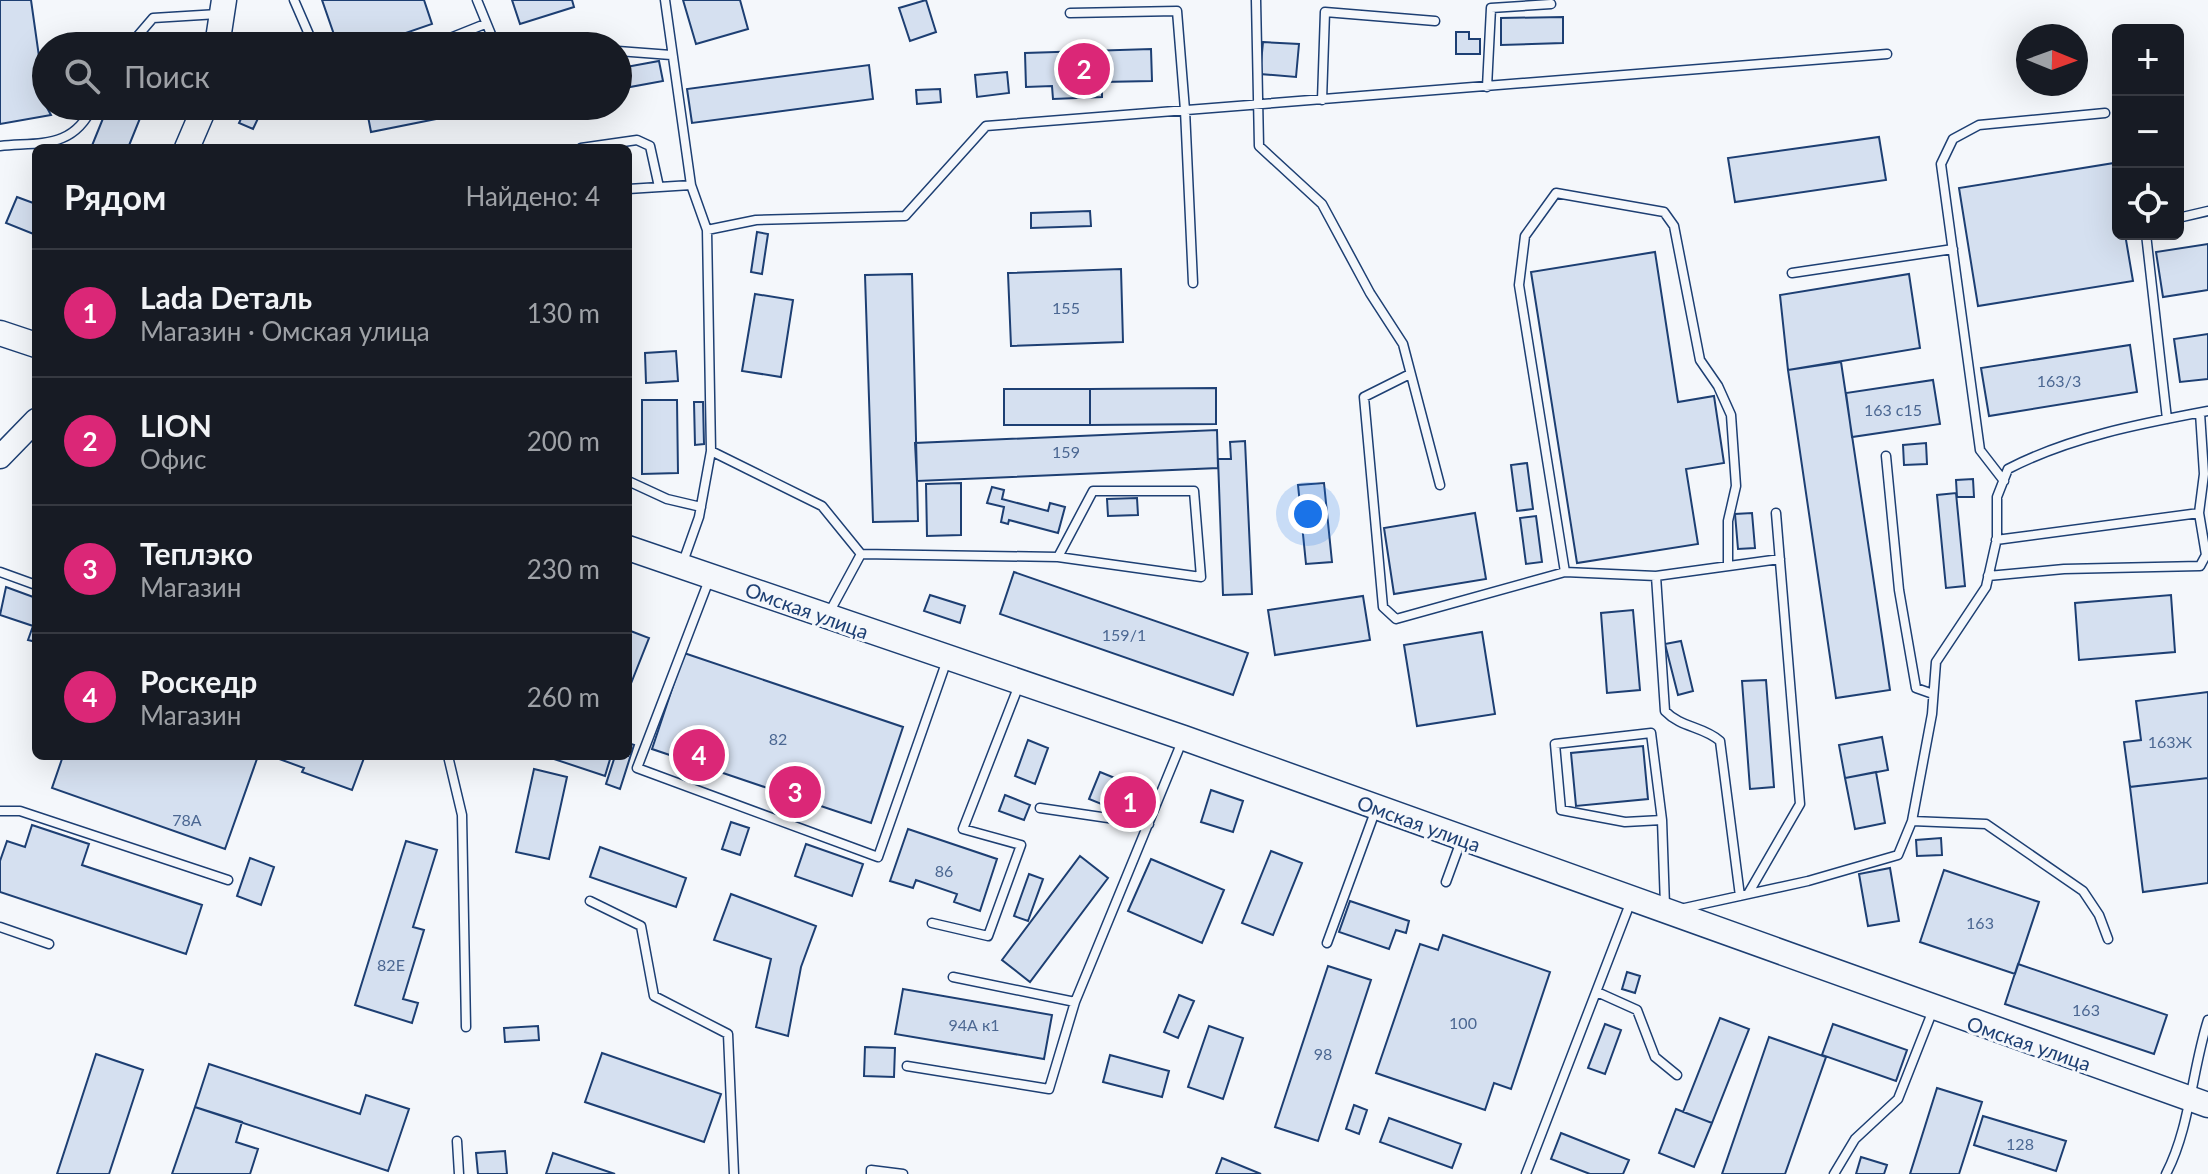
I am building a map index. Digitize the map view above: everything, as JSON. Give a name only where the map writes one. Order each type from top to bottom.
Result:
[{"type":"main road","points":[[219,32],[223,7]]},
{"type":"main road","points":[[189,144],[199,120]]},
{"type":"main road","points":[[0,333],[32,344]]},
{"type":"main road","points":[[0,457],[32,424]]},
{"type":"main road","name":"Омская улица","points":[[632,549],[1019,685],[1184,738],[1933,1010],[2198,1102]]},
{"type":"lane","points":[[294,0],[308,32]]},
{"type":"lane","points":[[477,0],[489,32]]},
{"type":"lane","points":[[665,0],[691,185],[707,230],[711,451],[701,507],[681,566]]},
{"type":"lane","points":[[1256,0],[1259,146],[1322,204],[1370,293],[1403,344],[1440,485]]},
{"type":"lane","points":[[1487,87],[1491,8],[1551,4]]},
{"type":"lane","points":[[141,32],[153,18],[223,7]]},
{"type":"lane","points":[[1070,13],[1177,11],[1193,283]]},
{"type":"lane","points":[[1322,100],[1325,12],[1435,21]]},
{"type":"lane","points":[[465,32],[485,24]]},
{"type":"lane","points":[[632,52],[671,55]]},
{"type":"lane","points":[[707,230],[756,220],[905,216],[986,126],[1887,54]]},
{"type":"lane","points":[[2004,481],[1980,450],[1941,164],[1953,139],[1979,125],[2105,113]]},
{"type":"lane","points":[[0,146],[65,139],[85,120]]},
{"type":"lane","points":[[609,144],[637,140],[650,146],[659,187]]},
{"type":"lane","points":[[632,189],[691,185]]},
{"type":"lane","points":[[1565,572],[1519,285],[1525,236],[1556,193],[1664,212],[1674,226],[1700,360],[1718,386],[1731,415],[1736,486],[1728,521],[1728,566]]},
{"type":"lane","points":[[2184,217],[2208,211]]},
{"type":"lane","points":[[2147,240],[2167,419]]},
{"type":"lane","points":[[1792,273],[1953,249]]},
{"type":"lane","points":[[1410,374],[1364,397],[1383,607],[1396,619],[1565,572],[1656,576],[1780,559]]},
{"type":"lane","points":[[1662,820],[1625,822],[1561,810],[1555,744],[1651,733],[1662,820],[1665,912],[1898,855],[1912,821],[1936,662],[1986,587],[1988,576],[1996,540],[1997,497],[2008,469],[2047,449],[2204,412],[2204,474],[2199,513],[2206,555],[2200,566],[2064,569],[1988,576]]},
{"type":"lane","points":[[711,451],[822,506],[861,554]]},
{"type":"lane","points":[[1886,456],[1899,590],[1916,688],[1933,694]]},
{"type":"lane","points":[[632,483],[667,499],[701,507]]},
{"type":"lane","points":[[861,554],[1058,557],[1201,577],[1194,491],[1093,491],[1058,557]]},
{"type":"lane","points":[[1744,895],[1800,804],[1776,513]]},
{"type":"lane","points":[[1996,540],[2199,513]]},
{"type":"lane","points":[[827,618],[861,554]]},
{"type":"lane","points":[[0,572],[32,584]]},
{"type":"lane","points":[[711,576],[637,768],[878,857],[947,659]]},
{"type":"lane","points":[[1656,576],[1665,711],[1676,723],[1707,729],[1720,741],[1744,895]]},
{"type":"lane","points":[[932,923],[988,936],[1021,845],[963,829],[1019,685]]},
{"type":"lane","points":[[907,1066],[1049,1089],[1075,1002],[1184,738]]},
{"type":"lane","points":[[449,760],[462,815],[466,1027]]},
{"type":"lane","points":[[1040,808],[1149,824]]},
{"type":"lane","points":[[1327,943],[1376,808]]},
{"type":"lane","points":[[0,811],[20,811],[228,880]]},
{"type":"lane","points":[[1912,821],[1986,824],[2083,891],[2099,915],[2108,939]]},
{"type":"lane","points":[[1446,882],[1462,839]]},
{"type":"lane","points":[[1526,1174],[1632,900]]},
{"type":"lane","points":[[590,901],[641,926],[654,996],[728,1034],[734,1174]]},
{"type":"lane","points":[[0,927],[49,944]]},
{"type":"lane","points":[[953,977],[1075,1002]]},
{"type":"lane","points":[[1597,992],[1637,1010],[1655,1057],[1677,1075]]},
{"type":"lane","points":[[1834,1174],[1855,1139],[1898,1099],[1933,1010]]},
{"type":"lane","points":[[2166,1174],[2198,1102],[2208,1020]]},
{"type":"lane","points":[[457,1141],[459,1174]]},
{"type":"lane","points":[[871,1174],[871,1170],[903,1174]]},
{"type":"building","points":[[0,0],[31,0],[36,32],[32,32],[32,118],[0,124]]},
{"type":"building","points":[[322,0],[424,0],[432,24],[409,32],[333,32]]},
{"type":"building","points":[[512,0],[572,0],[574,7],[520,24]]},
{"type":"building","points":[[683,0],[740,0],[748,29],[696,44]]},
{"type":"building","points":[[926,0],[936,32],[910,41],[899,8]]},
{"type":"building","points":[[1563,17],[1563,43],[1501,45],[1501,18]]},
{"type":"building","points":[[1456,32],[1469,32],[1469,39],[1480,39],[1480,54],[1456,54]]},
{"type":"building","points":[[1263,42],[1299,44],[1296,77],[1260,74]]},
{"type":"building","points":[[1151,49],[1152,81],[1102,82],[1102,97],[1053,99],[1052,86],[1026,87],[1025,53]]},
{"type":"building","points":[[659,61],[663,81],[632,87],[632,66]]},
{"type":"building","points":[[869,65],[873,99],[692,123],[687,89]]},
{"type":"building","points":[[1007,72],[1009,93],[977,97],[975,75]]},
{"type":"building","points":[[940,89],[941,102],[917,104],[916,90]]},
{"type":"building","points":[[102,120],[139,120],[130,144],[93,144]]},
{"type":"building","points":[[240,120],[257,120],[253,129],[239,123]]},
{"type":"building","points":[[369,120],[431,120],[371,132]]},
{"type":"building","points":[[1879,137],[1886,180],[1735,202],[1728,158]]},
{"type":"building","points":[[2112,163],[2112,240],[2126,240],[2133,281],[1978,306],[1959,188]]},
{"type":"building","points":[[17,197],[32,203],[32,233],[6,223]]},
{"type":"building","points":[[1090,211],[1091,226],[1031,228],[1031,213]]},
{"type":"building","points":[[757,232],[768,234],[762,274],[751,272]]},
{"type":"building","points":[[2208,244],[2208,290],[2163,297],[2156,252]]},
{"type":"building","points":[[1655,252],[1678,402],[1714,396],[1724,463],[1686,469],[1698,544],[1577,563],[1531,272]]},
{"type":"building","points":[[1121,269],[1123,342],[1011,346],[1008,273]]},
{"type":"building","points":[[912,274],[918,521],[873,522],[865,275]]},
{"type":"building","points":[[1909,274],[1920,348],[1788,370],[1780,295]]},
{"type":"building","points":[[755,294],[793,300],[781,377],[742,371]]},
{"type":"building","points":[[2208,334],[2208,379],[2180,382],[2174,339]]},
{"type":"building","points":[[2130,345],[2137,392],[1989,416],[1981,368]]},
{"type":"building","points":[[676,351],[678,381],[646,383],[645,353]]},
{"type":"building","points":[[1841,362],[1890,690],[1836,698],[1788,370]]},
{"type":"building","points":[[1933,380],[1940,424],[1852,437],[1846,393]]},
{"type":"building","points":[[1216,388],[1216,424],[1090,425],[1090,389]]},
{"type":"building","points":[[1004,389],[1090,389],[1090,425],[1004,425]]},
{"type":"building","points":[[642,400],[677,400],[678,473],[642,474]]},
{"type":"building","points":[[694,402],[703,402],[704,444],[695,445]]},
{"type":"building","points":[[1217,430],[1218,468],[917,481],[915,443]]},
{"type":"building","points":[[1245,441],[1252,594],[1223,595],[1218,459],[1231,459],[1230,442]]},
{"type":"building","points":[[1926,443],[1927,464],[1904,465],[1903,445]]},
{"type":"building","points":[[1527,463],[1533,509],[1517,511],[1511,465]]},
{"type":"building","points":[[1973,479],[1974,497],[1957,497],[1956,480]]},
{"type":"building","points":[[961,483],[961,535],[927,536],[926,484]]},
{"type":"building","points":[[1324,483],[1332,562],[1306,564],[1298,485]]},
{"type":"building","points":[[992,487],[1004,490],[1002,499],[1048,511],[1050,503],[1065,507],[1058,533],[1009,520],[1008,524],[1001,522],[1004,507],[987,503]]},
{"type":"building","points":[[1956,493],[1965,586],[1946,588],[1937,495]]},
{"type":"building","points":[[1137,498],[1138,515],[1108,516],[1107,499]]},
{"type":"building","points":[[1475,513],[1486,579],[1394,594],[1384,528]]},
{"type":"building","points":[[1752,513],[1755,548],[1738,549],[1735,514]]},
{"type":"building","points":[[1536,516],[1542,562],[1526,564],[1520,518]]},
{"type":"building","points":[[1014,572],[1248,653],[1233,695],[1000,614]]},
{"type":"building","points":[[6,587],[32,597],[32,626],[0,615]]},
{"type":"building","points":[[930,595],[965,606],[960,623],[924,611]]},
{"type":"building","points":[[2171,595],[2175,652],[2079,660],[2075,603]]},
{"type":"building","points":[[1363,596],[1370,640],[1275,655],[1268,610]]},
{"type":"building","points":[[1633,610],[1640,690],[1607,693],[1601,613]]},
{"type":"building","points":[[632,632],[649,638],[632,681]]},
{"type":"building","points":[[1482,632],[1495,714],[1417,726],[1404,645]]},
{"type":"building","points":[[1681,641],[1693,691],[1678,695],[1665,644]]},
{"type":"building","points":[[684,653],[903,727],[871,823],[652,749]]},
{"type":"building","points":[[1766,680],[1774,787],[1750,789],[1742,681]]},
{"type":"building","points":[[2208,692],[2208,778],[2130,787],[2124,742],[2141,740],[2136,701]]},
{"type":"building","points":[[1882,737],[1888,770],[1845,778],[1839,745]]},
{"type":"building","points":[[1028,740],[1048,748],[1035,784],[1015,776]]},
{"type":"building","points":[[1643,746],[1648,799],[1576,806],[1571,753]]},
{"type":"building","points":[[62,760],[257,760],[225,849],[52,788]]},
{"type":"building","points":[[282,760],[363,760],[352,790],[302,772],[304,768]]},
{"type":"building","points":[[557,760],[610,760],[605,776]]},
{"type":"building","points":[[614,760],[629,760],[620,789],[606,784]]},
{"type":"building","points":[[534,769],[567,777],[549,859],[516,852]]},
{"type":"building","points":[[1100,772],[1147,791],[1136,818],[1089,799]]},
{"type":"building","points":[[1876,772],[1885,823],[1855,829],[1845,778]]},
{"type":"building","points":[[2208,778],[2208,883],[2143,892],[2130,787]]},
{"type":"building","points":[[1211,790],[1243,801],[1233,832],[1201,822]]},
{"type":"building","points":[[1005,795],[1030,805],[1024,820],[999,811]]},
{"type":"building","points":[[731,822],[749,828],[740,855],[722,849]]},
{"type":"building","points":[[32,825],[89,844],[82,865],[202,905],[186,954],[0,892],[0,861],[7,841],[25,847]]},
{"type":"building","points":[[908,829],[997,859],[980,911],[954,902],[957,894],[916,880],[913,888],[890,881]]},
{"type":"building","points":[[1941,838],[1942,855],[1917,856],[1916,840]]},
{"type":"building","points":[[406,841],[437,850],[413,927],[424,930],[403,999],[418,1003],[412,1023],[355,1005]]},
{"type":"building","points":[[806,844],[863,864],[852,896],[795,876]]},
{"type":"building","points":[[600,847],[686,878],[676,907],[590,877]]},
{"type":"building","points":[[1271,851],[1302,863],[1273,935],[1242,923]]},
{"type":"building","points":[[1080,856],[1108,878],[1030,982],[1002,960]]},
{"type":"building","points":[[250,858],[274,867],[261,905],[237,896]]},
{"type":"building","points":[[1151,859],[1224,890],[1202,943],[1128,911]]},
{"type":"building","points":[[1890,868],[1899,921],[1868,926],[1859,874]]},
{"type":"building","points":[[1944,870],[2039,902],[2015,974],[1920,942]]},
{"type":"building","points":[[1029,874],[1043,879],[1028,921],[1014,916]]},
{"type":"building","points":[[731,894],[816,926],[801,967],[788,1036],[756,1027],[771,959],[714,940]]},
{"type":"building","points":[[1350,901],[1409,921],[1406,933],[1396,930],[1389,949],[1339,932]]},
{"type":"building","points":[[1443,935],[1550,972],[1511,1089],[1494,1083],[1485,1110],[1376,1073],[1420,944],[1438,950]]},
{"type":"building","points":[[2018,964],[2167,1015],[2154,1054],[2005,1004]]},
{"type":"building","points":[[1328,966],[1371,980],[1318,1141],[1275,1127]]},
{"type":"building","points":[[1627,972],[1640,976],[1635,993],[1622,989]]},
{"type":"building","points":[[903,989],[1052,1015],[1044,1059],[895,1034]]},
{"type":"building","points":[[1179,995],[1194,1001],[1178,1038],[1164,1032]]},
{"type":"building","points":[[1720,1018],[1749,1029],[1712,1123],[1683,1112]]},
{"type":"building","points":[[1605,1024],[1621,1030],[1605,1074],[1588,1068]]},
{"type":"building","points":[[1833,1024],[1907,1050],[1896,1081],[1822,1055]]},
{"type":"building","points":[[538,1026],[539,1040],[505,1042],[504,1028]]},
{"type":"building","points":[[1209,1026],[1243,1038],[1223,1099],[1188,1087]]},
{"type":"building","points":[[1769,1037],[1826,1057],[1785,1174],[1722,1174]]},
{"type":"building","points":[[865,1047],[895,1048],[894,1077],[864,1076]]},
{"type":"building","points":[[602,1053],[721,1094],[704,1142],[585,1102]]},
{"type":"building","points":[[96,1054],[143,1070],[109,1174],[57,1174]]},
{"type":"building","points":[[1110,1055],[1169,1071],[1162,1097],[1103,1082]]},
{"type":"building","points":[[209,1064],[360,1114],[366,1095],[409,1109],[388,1171],[195,1107]]},
{"type":"building","points":[[1937,1088],[1982,1102],[1959,1174],[1910,1174]]},
{"type":"building","points":[[1354,1105],[1367,1110],[1359,1134],[1346,1129]]},
{"type":"building","points":[[195,1107],[242,1122],[236,1142],[258,1149],[250,1174],[172,1174]]},
{"type":"building","points":[[1676,1109],[1712,1123],[1694,1167],[1659,1153]]},
{"type":"building","points":[[1983,1116],[2066,1141],[2056,1171],[1974,1145]]},
{"type":"building","points":[[1389,1118],[1461,1144],[1452,1168],[1380,1142]]},
{"type":"building","points":[[1561,1133],[1629,1160],[1623,1174],[1590,1174],[1551,1159]]},
{"type":"building","points":[[505,1151],[507,1174],[478,1174],[476,1153]]},
{"type":"building","points":[[553,1153],[615,1174],[546,1174]]},
{"type":"building","points":[[1861,1157],[1887,1165],[1884,1174],[1856,1174]]},
{"type":"building","points":[[1222,1158],[1261,1174],[1216,1174]]},
{"type":"place","name":"LION","points":[[1084,69]]},
{"type":"place","name":"Роскедр","points":[[699,755]]},
{"type":"place","name":"Теплэко","points":[[795,792]]},
{"type":"place","name":"Lada Dеталь","points":[[1130,802]]}]
